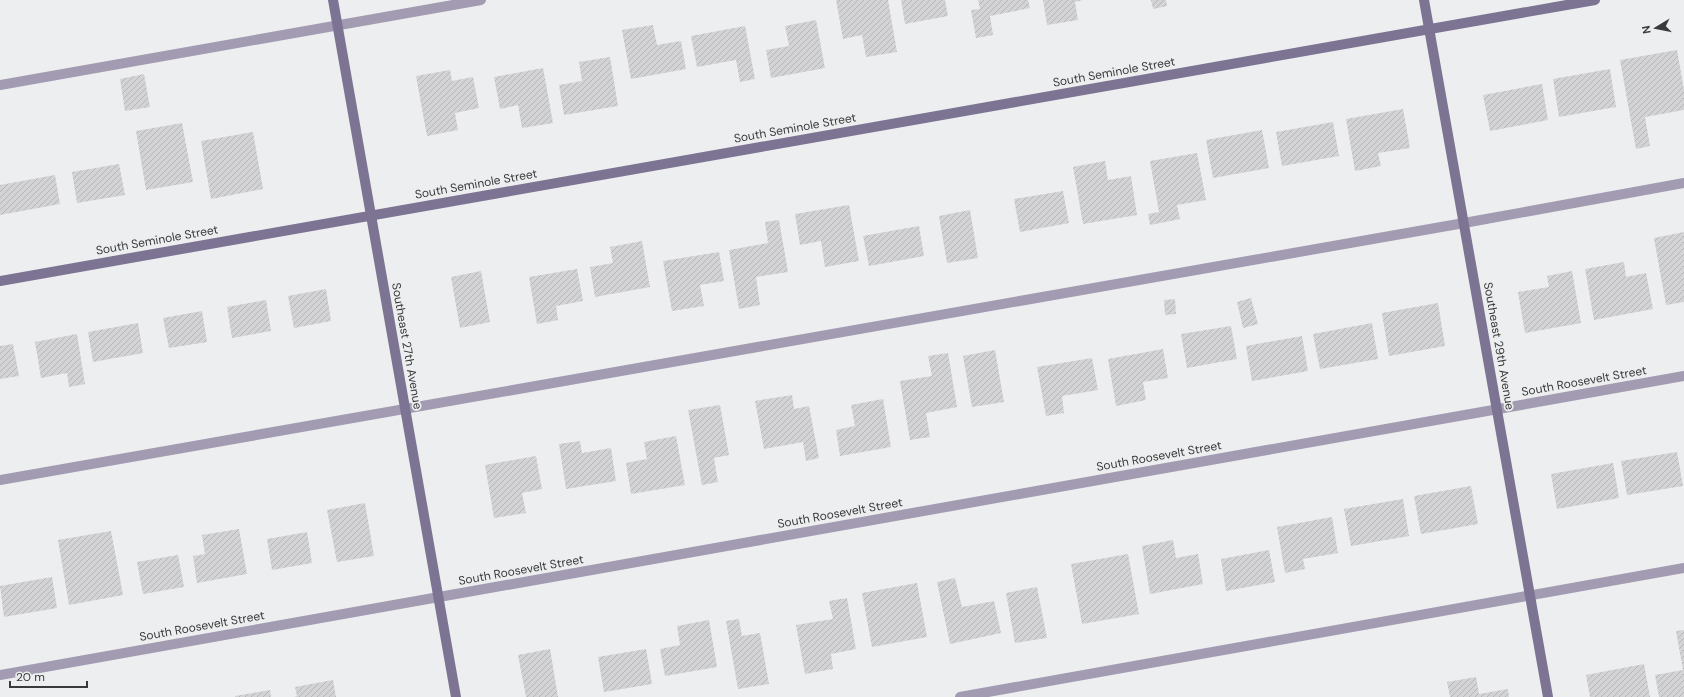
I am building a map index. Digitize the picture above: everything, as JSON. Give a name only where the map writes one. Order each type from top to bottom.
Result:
[{"type":"street","name":"Southeast 27th Avenue","points":[[333,0],[456,697]]},
{"type":"street","points":[[0,85],[481,0]]},
{"type":"street","name":"Southeast 29th Avenue","points":[[1424,0],[1548,697]]},
{"type":"street","name":"South Seminole Street","points":[[0,281],[1595,0]]},
{"type":"street","points":[[0,480],[1684,183]]},
{"type":"street","name":"South Roosevelt Street","points":[[0,674],[439,598],[1684,376]]},
{"type":"street","points":[[960,697],[1684,568]]},
{"type":"building","points":[[836,0],[888,0],[897,52],[866,57],[862,35],[843,39]]},
{"type":"building","points":[[901,0],[945,0],[948,16],[905,24]]},
{"type":"building","points":[[978,0],[1028,0],[1030,8],[990,16],[993,35],[976,38],[971,10],[980,9]]},
{"type":"building","points":[[1043,0],[1083,0],[1075,2],[1078,20],[1047,25]]},
{"type":"building","points":[[1151,0],[1166,0],[1167,6],[1153,9]]},
{"type":"building","points":[[816,20],[825,68],[771,78],[766,50],[789,46],[785,26]]},
{"type":"building","points":[[653,25],[657,45],[681,41],[686,69],[631,79],[622,30]]},
{"type":"building","points":[[745,26],[755,79],[740,82],[736,60],[697,67],[691,36]]},
{"type":"building","points":[[1677,50],[1684,90],[1684,110],[1645,117],[1650,146],[1636,149],[1620,60]]},
{"type":"building","points":[[610,57],[618,106],[564,115],[559,85],[582,81],[579,62]]},
{"type":"building","points":[[543,68],[553,123],[522,128],[518,105],[500,109],[494,77]]},
{"type":"building","points":[[1610,69],[1616,107],[1559,117],[1553,79]]},
{"type":"building","points":[[450,70],[452,81],[473,77],[479,108],[455,113],[458,130],[427,136],[416,76]]},
{"type":"building","points":[[144,74],[150,107],[125,111],[120,79]]},
{"type":"building","points":[[1542,84],[1548,120],[1490,131],[1483,95]]},
{"type":"building","points":[[1403,109],[1410,148],[1378,153],[1381,166],[1355,171],[1346,119]]},
{"type":"building","points":[[1333,122],[1339,156],[1282,166],[1276,132]]},
{"type":"building","points":[[182,123],[193,182],[146,190],[136,131]]},
{"type":"building","points":[[1262,130],[1269,168],[1213,178],[1206,140]]},
{"type":"building","points":[[253,132],[263,189],[211,199],[201,141]]},
{"type":"building","points":[[1197,153],[1206,200],[1177,205],[1180,219],[1150,225],[1148,214],[1159,212],[1150,161]]},
{"type":"building","points":[[1105,161],[1108,180],[1131,176],[1137,215],[1083,224],[1073,167]]},
{"type":"building","points":[[119,164],[125,195],[77,203],[72,172]]},
{"type":"building","points":[[55,175],[60,204],[0,215],[0,185]]},
{"type":"building","points":[[1063,191],[1069,223],[1020,232],[1014,199]]},
{"type":"building","points":[[849,205],[859,261],[825,267],[821,241],[800,245],[795,214]]},
{"type":"building","points":[[970,210],[978,258],[947,263],[939,216]]},
{"type":"building","points":[[779,220],[788,272],[756,277],[760,305],[739,309],[729,250],[768,243],[765,222]]},
{"type":"building","points":[[919,226],[924,256],[869,266],[863,236]]},
{"type":"building","points":[[1684,232],[1684,302],[1666,305],[1654,238]]},
{"type":"building","points":[[642,241],[650,287],[595,297],[590,267],[613,263],[610,247]]},
{"type":"building","points":[[719,252],[724,281],[700,285],[704,306],[672,311],[663,261]]},
{"type":"building","points":[[1624,262],[1626,277],[1646,273],[1653,309],[1594,320],[1585,269]]},
{"type":"building","points":[[577,269],[583,301],[556,306],[558,320],[537,324],[529,277]]},
{"type":"building","points":[[481,271],[490,322],[460,328],[451,277]]},
{"type":"building","points":[[1572,271],[1581,323],[1525,333],[1518,292],[1549,287],[1547,276]]},
{"type":"building","points":[[326,289],[331,321],[294,328],[288,296]]},
{"type":"building","points":[[1251,298],[1258,324],[1243,328],[1237,302]]},
{"type":"building","points":[[1175,299],[1176,314],[1165,315],[1164,300]]},
{"type":"building","points":[[266,300],[271,331],[232,338],[227,307]]},
{"type":"building","points":[[1438,303],[1445,346],[1389,356],[1382,313]]},
{"type":"building","points":[[202,311],[207,342],[169,348],[163,318]]},
{"type":"building","points":[[138,323],[143,353],[93,362],[88,332]]},
{"type":"building","points":[[1372,323],[1378,359],[1320,369],[1313,334]]},
{"type":"building","points":[[1231,326],[1237,359],[1187,368],[1181,334]]},
{"type":"building","points":[[77,334],[85,384],[69,387],[67,373],[41,378],[35,342]]},
{"type":"building","points":[[1302,336],[1308,371],[1252,381],[1246,346]]},
{"type":"building","points":[[13,344],[19,376],[0,379],[0,346]]},
{"type":"building","points":[[1163,349],[1168,378],[1143,382],[1146,400],[1116,406],[1108,359]]},
{"type":"building","points":[[995,350],[1004,402],[972,407],[963,356]]},
{"type":"building","points":[[948,353],[957,407],[926,413],[930,437],[910,440],[900,381],[932,376],[928,356]]},
{"type":"building","points":[[1092,358],[1098,390],[1062,396],[1064,413],[1046,416],[1037,367]]},
{"type":"building","points":[[792,395],[794,409],[809,406],[819,458],[806,461],[803,442],[764,449],[755,401]]},
{"type":"building","points":[[883,399],[891,447],[840,456],[836,430],[855,426],[851,405]]},
{"type":"building","points":[[720,405],[729,455],[714,458],[718,482],[702,485],[688,410]]},
{"type":"building","points":[[676,436],[685,485],[631,494],[626,463],[647,459],[644,442]]},
{"type":"building","points":[[580,441],[582,453],[611,448],[616,481],[566,489],[559,444]]},
{"type":"building","points":[[1677,452],[1683,486],[1627,495],[1621,461]]},
{"type":"building","points":[[536,456],[542,489],[522,493],[526,513],[494,518],[485,465]]},
{"type":"building","points":[[1613,463],[1619,498],[1557,509],[1551,474]]},
{"type":"building","points":[[1471,486],[1478,524],[1421,534],[1414,496]]},
{"type":"building","points":[[1403,499],[1409,536],[1351,546],[1344,509]]},
{"type":"building","points":[[365,503],[374,556],[337,562],[327,510]]},
{"type":"building","points":[[1332,517],[1338,553],[1303,559],[1305,569],[1285,573],[1277,527]]},
{"type":"building","points":[[239,529],[247,574],[197,583],[193,556],[205,554],[202,535]]},
{"type":"building","points":[[111,531],[123,595],[69,605],[58,540]]},
{"type":"building","points":[[307,532],[312,563],[272,570],[267,539]]},
{"type":"building","points":[[1173,540],[1176,558],[1198,554],[1203,584],[1150,594],[1142,546]]},
{"type":"building","points":[[1269,550],[1275,582],[1226,591],[1221,559]]},
{"type":"building","points":[[1128,554],[1139,614],[1082,624],[1071,564]]},
{"type":"building","points":[[178,555],[184,587],[143,594],[137,562]]},
{"type":"building","points":[[52,577],[57,608],[4,617],[0,586]]},
{"type":"building","points":[[955,578],[962,607],[994,601],[1001,633],[950,644],[937,582]]},
{"type":"building","points":[[917,583],[927,637],[872,647],[862,593]]},
{"type":"building","points":[[1037,587],[1047,638],[1015,643],[1006,593]]},
{"type":"building","points":[[847,598],[856,649],[831,654],[833,669],[805,674],[796,625],[833,619],[829,601]]},
{"type":"building","points":[[739,619],[742,636],[760,633],[769,684],[738,689],[726,621]]},
{"type":"building","points":[[709,620],[717,667],[665,676],[660,649],[680,645],[677,626]]},
{"type":"building","points":[[1684,630],[1684,697],[1659,697],[1655,675],[1683,670],[1676,631]]},
{"type":"building","points":[[550,649],[558,697],[526,697],[518,655]]},
{"type":"building","points":[[646,649],[652,684],[604,692],[598,657]]},
{"type":"building","points":[[1644,664],[1650,697],[1590,697],[1586,675]]},
{"type":"building","points":[[1476,677],[1479,694],[1508,689],[1509,697],[1450,697],[1447,682]]},
{"type":"building","points":[[333,680],[336,697],[294,697],[297,696],[295,687]]},
{"type":"building","points":[[270,690],[271,697],[235,697],[235,696]]}]
